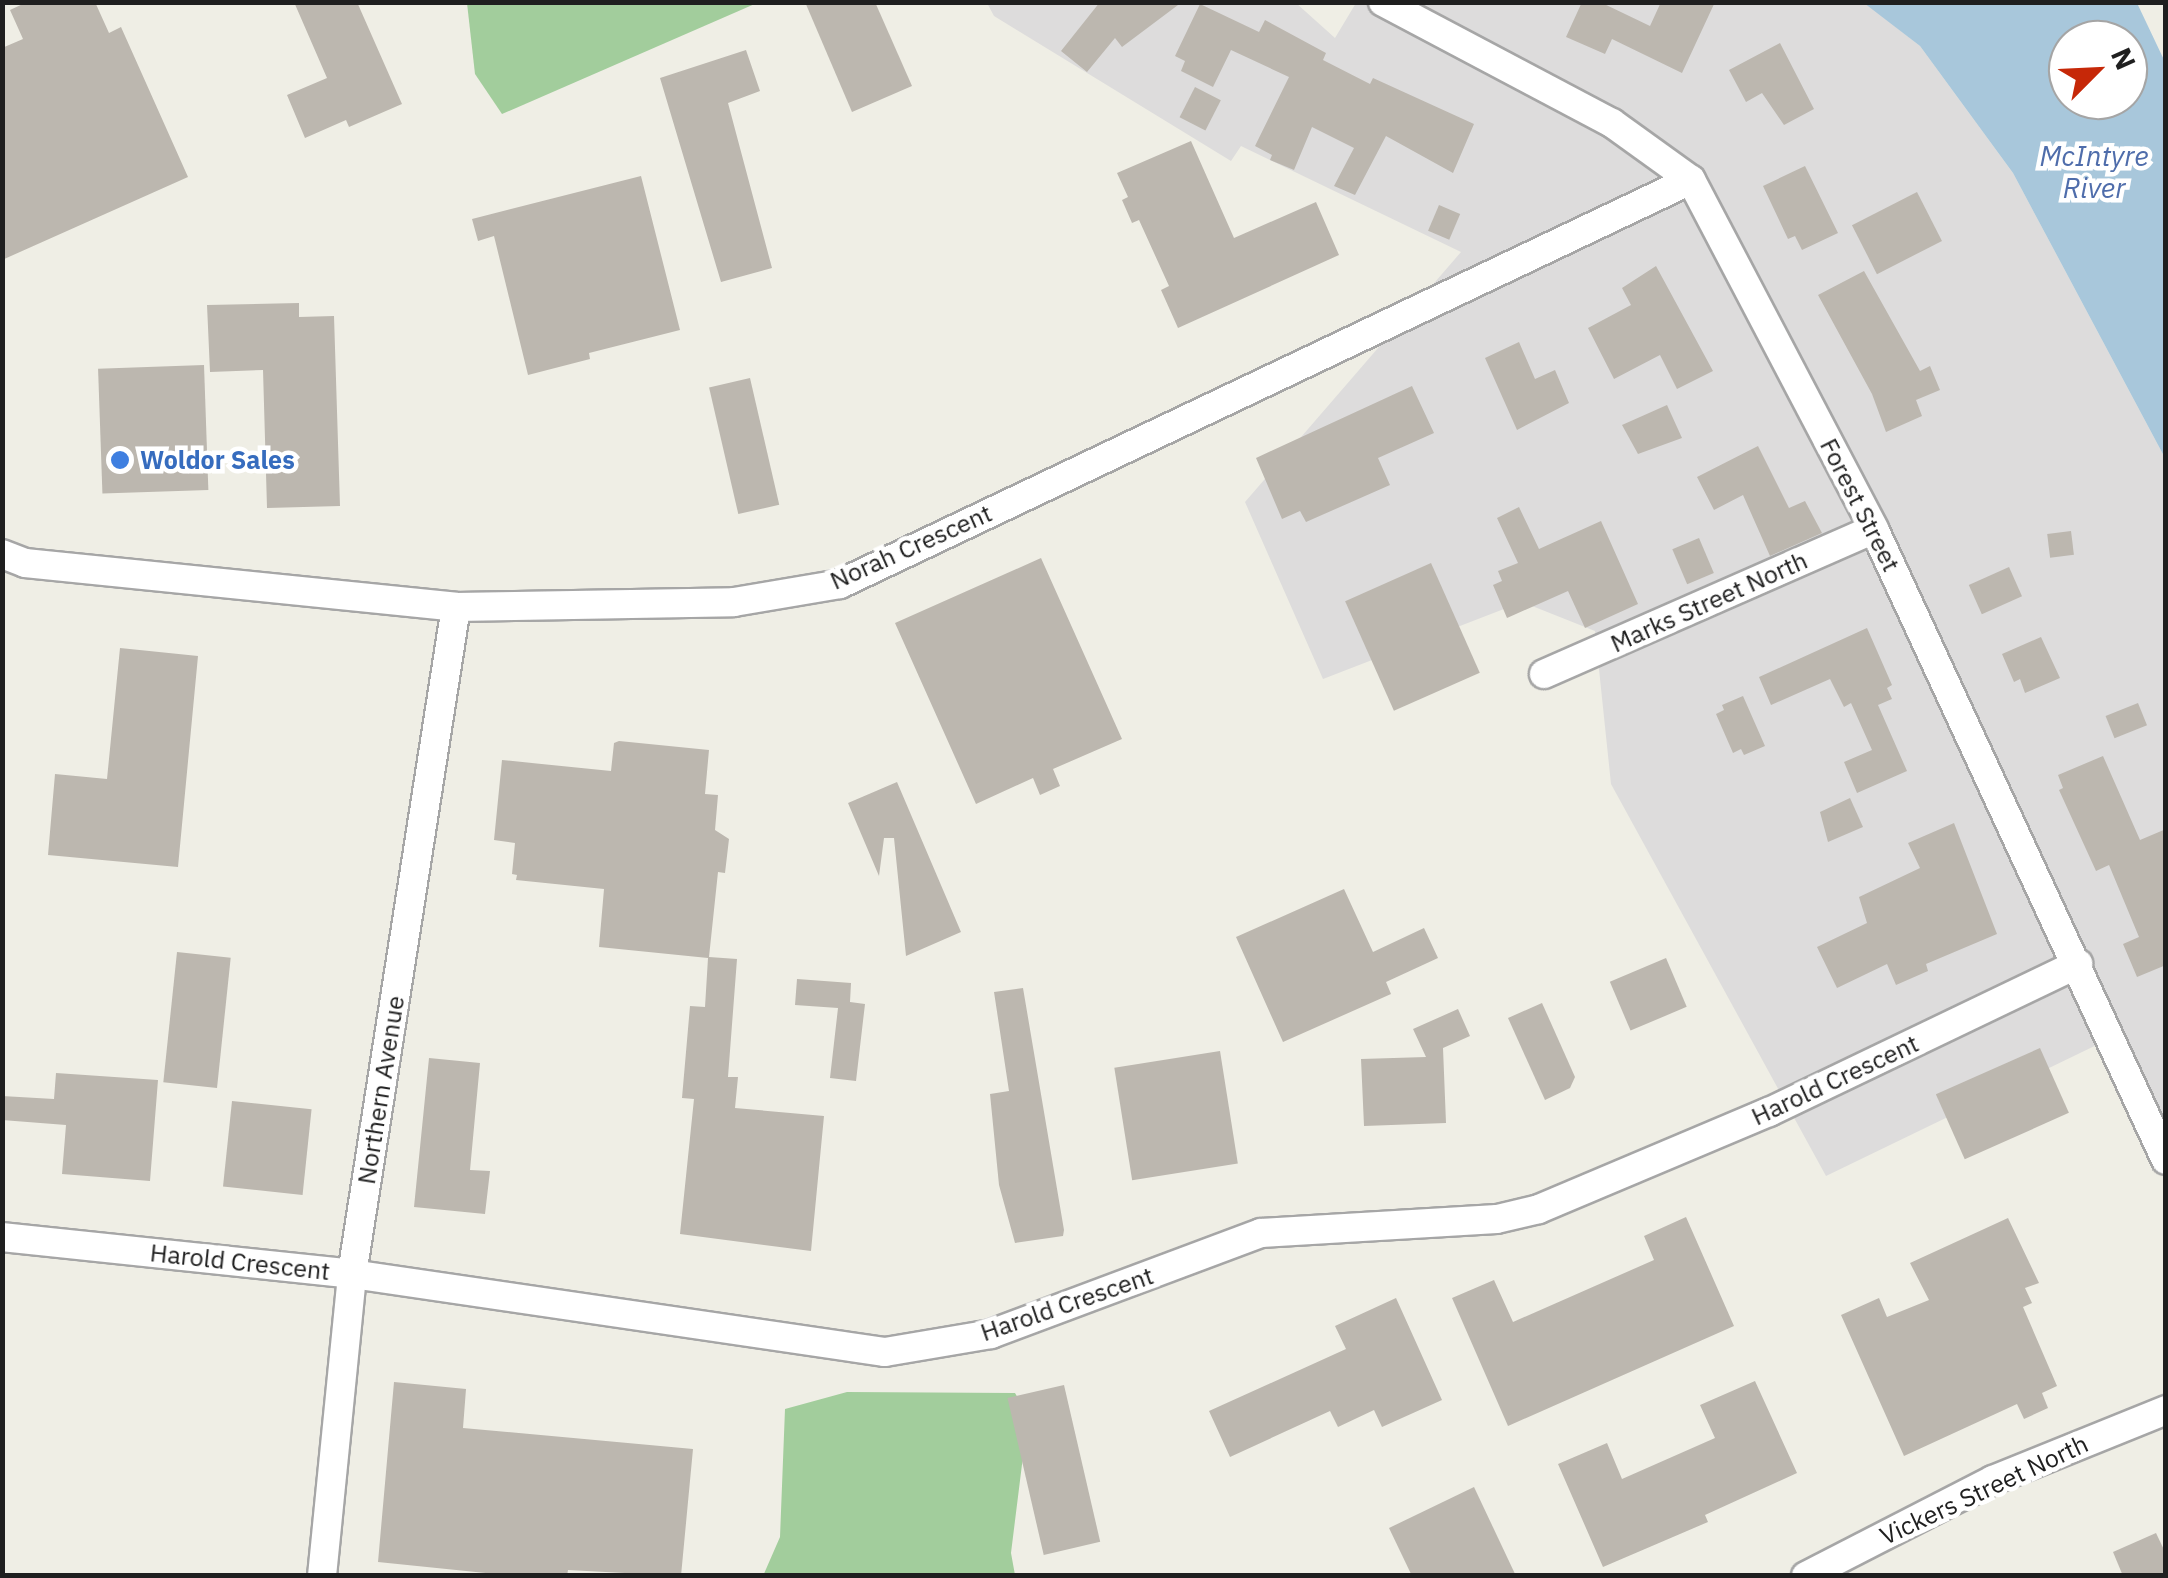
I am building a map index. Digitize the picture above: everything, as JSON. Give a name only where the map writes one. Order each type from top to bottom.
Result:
[{"type":"street","name":"Forest Street","points":[[1384,2],[1612,123],[1692,180],[1874,530],[2166,1160]]},
{"type":"street","name":"Norah Crescent","points":[[2,554],[26,562],[456,607],[734,602],[840,584],[1692,180]]},
{"type":"street","name":"Marks Street North","points":[[1544,674],[1874,530]]},
{"type":"street","name":"Northern Avenue","points":[[322,1576],[352,1274],[456,607]]},
{"type":"street","name":"Harold Crescent","points":[[2,1237],[352,1274],[886,1352],[991,1334],[1261,1233],[1497,1220],[1539,1209],[1769,1112],[2078,964]]},
{"type":"street","name":"Vickers Street North","points":[[1806,1576],[1994,1480],[2166,1410]]},
{"type":"shaded area","points":[[1864,2],[1920,46],[2013,173],[2165,458],[2165,1166],[2109,1039],[1826,1176],[1611,784],[1595,631],[1522,602],[1323,679],[1245,502],[1461,252],[1241,146],[1231,161],[994,16],[987,3],[1296,3],[1335,38],[1356,3]]},
{"type":"green space","points":[[467,2],[757,3],[502,114],[475,74]]},
{"type":"green space","points":[[847,1392],[1015,1393],[1028,1416],[1011,1553],[1015,1575],[763,1576],[780,1537],[785,1409]]},
{"type":"water","name":"McIntyre River","points":[[1864,3],[2137,3],[2145,20],[2048,20],[2048,120],[2148,120],[2148,26],[2165,62],[2165,458],[2013,173],[1920,46]]},
{"type":"building","points":[[27,2],[95,2],[109,33],[121,27],[188,177],[2,260],[2,48],[23,39],[10,10]]},
{"type":"building","points":[[294,2],[357,2],[402,104],[349,127],[346,120],[305,138],[287,95],[327,78]]},
{"type":"building","points":[[805,2],[875,2],[912,86],[852,112]]},
{"type":"building","points":[[1100,2],[1182,2],[1122,47],[1115,38],[1087,72],[1061,51]]},
{"type":"building","points":[[1582,2],[1600,2],[1650,26],[1661,2],[1715,2],[1682,73],[1612,39],[1605,54],[1566,37]]},
{"type":"building","points":[[1200,4],[1259,32],[1265,20],[1326,53],[1323,60],[1370,84],[1373,78],[1474,124],[1453,173],[1386,136],[1355,195],[1334,186],[1354,148],[1312,127],[1294,170],[1270,160],[1272,155],[1255,146],[1289,77],[1231,50],[1213,87],[1181,71],[1185,61],[1175,56]]},
{"type":"building","points":[[1780,43],[1814,109],[1784,125],[1762,93],[1746,102],[1729,70]]},
{"type":"building","points":[[746,50],[760,91],[728,103],[772,268],[721,282],[660,78]]},
{"type":"building","points":[[1195,87],[1221,100],[1205,130],[1180,117]]},
{"type":"building","points":[[1191,141],[1234,238],[1316,202],[1339,255],[1178,328],[1161,290],[1169,286],[1139,220],[1132,223],[1122,200],[1128,197],[1117,173]]},
{"type":"building","points":[[1805,166],[1838,233],[1802,250],[1795,236],[1788,239],[1763,186]]},
{"type":"building","points":[[641,176],[680,330],[589,353],[590,359],[528,375],[494,236],[478,241],[472,219]]},
{"type":"building","points":[[1917,192],[1942,241],[1877,274],[1852,225]]},
{"type":"building","points":[[1439,205],[1460,214],[1449,240],[1428,231]]},
{"type":"building","points":[[1656,266],[1713,371],[1677,389],[1660,355],[1614,379],[1588,328],[1631,305],[1622,288]]},
{"type":"building","points":[[1864,271],[1920,371],[1930,366],[1940,390],[1916,400],[1922,416],[1886,432],[1872,394],[1818,295]]},
{"type":"building","points":[[299,303],[299,317],[334,316],[340,506],[267,508],[263,370],[210,372],[207,305]]},
{"type":"building","points":[[1519,342],[1535,379],[1555,370],[1569,403],[1517,430],[1485,358]]},
{"type":"building","points":[[204,365],[208,490],[102,494],[98,369]]},
{"type":"building","points":[[750,378],[779,505],[738,514],[709,387]]},
{"type":"building","points":[[1412,386],[1434,433],[1378,458],[1390,485],[1306,522],[1300,511],[1282,519],[1256,458]]},
{"type":"building","points":[[1667,405],[1682,438],[1638,454],[1622,425]]},
{"type":"building","points":[[1758,446],[1789,508],[1805,501],[1822,533],[1770,556],[1743,495],[1714,510],[1697,477]]},
{"type":"building","points":[[1519,507],[1539,549],[1601,521],[1638,604],[1585,628],[1568,591],[1507,618],[1493,585],[1502,581],[1498,571],[1518,563],[1497,518]]},
{"type":"building","points":[[2071,531],[2074,555],[2050,558],[2047,534]]},
{"type":"building","points":[[1699,538],[1714,573],[1687,584],[1672,549]]},
{"type":"building","points":[[1041,558],[1122,739],[1053,769],[1060,786],[1040,795],[1033,778],[976,804],[895,623]]},
{"type":"building","points":[[1431,563],[1480,673],[1394,711],[1345,601]]},
{"type":"building","points":[[2009,567],[2022,596],[1982,614],[1969,585]]},
{"type":"building","points":[[1867,628],[1892,685],[1887,688],[1892,699],[1878,705],[1907,771],[1857,793],[1844,762],[1872,750],[1851,703],[1844,707],[1830,679],[1771,705],[1759,677]]},
{"type":"building","points":[[2041,637],[2060,678],[2025,693],[2020,679],[2014,682],[2002,654]]},
{"type":"building","points":[[120,648],[198,656],[178,867],[48,855],[55,774],[107,779]]},
{"type":"building","points":[[1743,696],[1765,746],[1744,755],[1741,749],[1733,753],[1716,714],[1724,710],[1722,705]]},
{"type":"building","points":[[2138,703],[2147,725],[2115,738],[2106,716]]},
{"type":"building","points":[[614,743],[709,750],[705,794],[718,795],[715,830],[729,839],[725,873],[718,872],[709,957],[737,959],[728,1077],[738,1077],[735,1108],[824,1116],[811,1251],[680,1234],[694,1099],[682,1098],[690,1006],[705,1007],[708,958],[599,947],[604,889],[516,880],[517,875],[512,874],[515,843],[494,840],[502,760],[611,771]]},
{"type":"building","points":[[2103,756],[2140,840],[2166,829],[2166,965],[2137,977],[2123,944],[2139,937],[2109,865],[2096,871],[2059,790],[2063,788],[2058,775]]},
{"type":"building","points":[[897,782],[961,932],[906,956],[894,838],[884,838],[879,876],[848,803]]},
{"type":"building","points":[[1850,798],[1863,827],[1828,842],[1820,812]]},
{"type":"building","points":[[1954,823],[1997,934],[1926,964],[1928,971],[1896,985],[1887,964],[1837,988],[1817,947],[1867,923],[1859,897],[1920,868],[1908,843]]},
{"type":"building","points":[[1344,889],[1373,952],[1424,928],[1438,958],[1386,982],[1391,994],[1283,1042],[1236,937]]},
{"type":"building","points":[[177,952],[231,958],[217,1088],[163,1082]]},
{"type":"building","points":[[1666,958],[1687,1007],[1631,1031],[1610,982]]},
{"type":"building","points":[[797,979],[851,983],[850,1002],[865,1004],[856,1081],[830,1078],[838,1008],[795,1005]]},
{"type":"building","points":[[1023,988],[1064,1230],[1063,1236],[1015,1243],[999,1185],[990,1094],[1009,1091],[994,992]]},
{"type":"building","points":[[1542,1003],[1575,1077],[1570,1088],[1545,1100],[1508,1018]]},
{"type":"building","points":[[1458,1009],[1470,1036],[1443,1048],[1446,1123],[1364,1126],[1361,1059],[1426,1057],[1413,1029]]},
{"type":"building","points":[[2040,1048],[2069,1113],[1965,1159],[1936,1094]]},
{"type":"building","points":[[1220,1051],[1238,1164],[1132,1180],[1114,1068]]},
{"type":"building","points":[[429,1058],[480,1063],[470,1170],[490,1171],[485,1214],[414,1207]]},
{"type":"building","points":[[56,1073],[158,1080],[150,1181],[62,1174],[66,1125],[2,1120],[2,1096],[54,1099]]},
{"type":"building","points":[[232,1101],[312,1109],[303,1195],[223,1187]]},
{"type":"building","points":[[1686,1217],[1734,1326],[1508,1426],[1452,1298],[1494,1280],[1513,1322],[1654,1260],[1644,1236]]},
{"type":"building","points":[[2008,1218],[2039,1283],[2025,1288],[2032,1303],[2023,1307],[2057,1386],[2042,1393],[2048,1408],[2024,1419],[2017,1404],[1904,1456],[1841,1315],[1879,1298],[1887,1317],[1929,1300],[1910,1263]]},
{"type":"building","points":[[1396,1298],[1442,1400],[1382,1427],[1374,1410],[1338,1427],[1330,1411],[1230,1457],[1209,1411],[1346,1349],[1335,1326]]},
{"type":"building","points":[[1755,1381],[1797,1473],[1705,1515],[1708,1522],[1603,1567],[1558,1464],[1607,1443],[1622,1479],[1715,1438],[1700,1405]]},
{"type":"building","points":[[394,1382],[466,1389],[463,1428],[693,1449],[681,1576],[568,1570],[567,1576],[514,1576],[378,1562]]},
{"type":"building","points":[[1064,1385],[1100,1542],[1044,1555],[1007,1398]]},
{"type":"building","points":[[1474,1487],[1516,1576],[1412,1576],[1389,1528]]},
{"type":"building","points":[[2156,1533],[2166,1554],[2166,1576],[2123,1576],[2113,1552]]},
{"type":"place","name":"Woldor Sales","points":[[120,460]]}]
